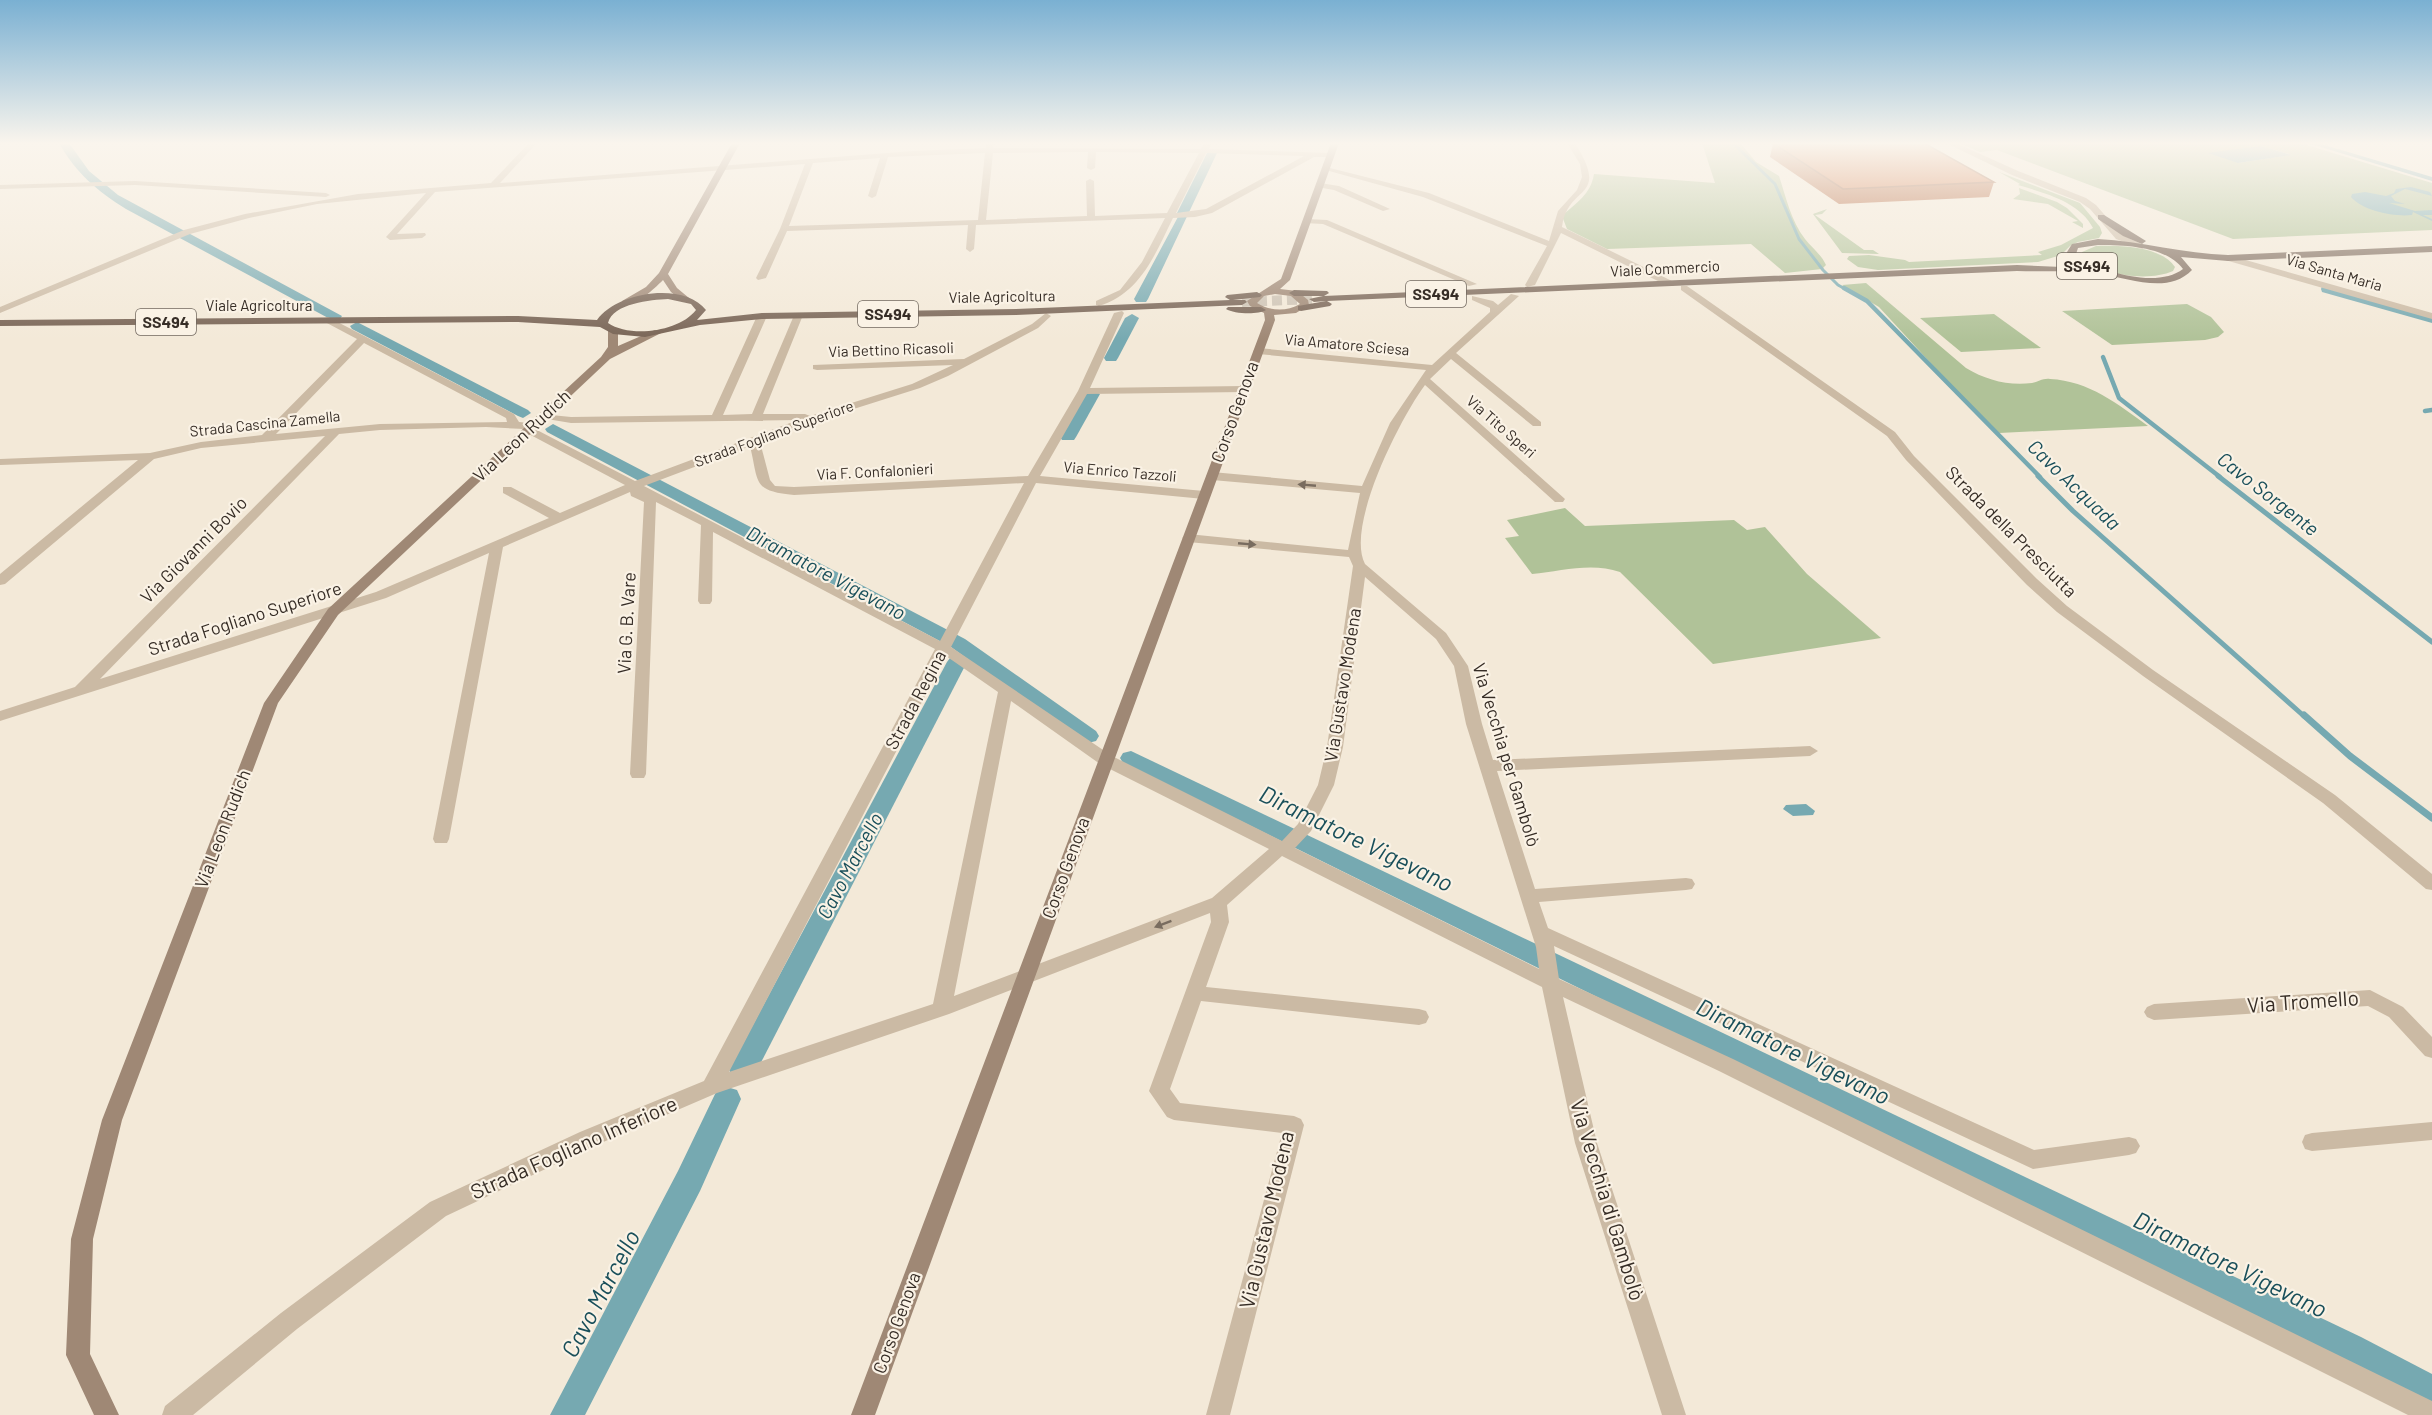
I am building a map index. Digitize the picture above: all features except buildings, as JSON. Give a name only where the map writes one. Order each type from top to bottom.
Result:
[{"type":"main road","points":[[603,324],[604,315],[649,289],[663,274],[699,209]]},
{"type":"main road","points":[[1270,292],[1285,280],[1311,209]]},
{"type":"main road","points":[[2102,219],[2126,234],[2170,249],[2227,254],[2345,253]]},
{"type":"main road","name":"SS494","points":[[2072,255],[2071,252],[2075,246],[2086,243],[2112,242],[2196,257],[2228,258],[2432,249]]},
{"type":"main road","name":"SS494","points":[[2161,251],[2181,261],[2188,270]]},
{"type":"main road","name":"SS494","points":[[1678,286],[2017,268],[2049,264],[2072,255]]},
{"type":"main road","name":"SS494","points":[[2072,255],[2082,264],[2101,271]]},
{"type":"main road","name":"SS494","points":[[2017,268],[2101,271],[2154,280],[2180,278],[2188,270],[2206,262],[2228,258]]},
{"type":"main road","points":[[663,274],[674,290],[684,298]]},
{"type":"main road","points":[[1285,280],[1292,293],[1305,302],[1301,308]]},
{"type":"main road","points":[[978,313],[1025,307],[1257,296],[1270,292],[1599,282],[1678,286]]},
{"type":"main road","points":[[978,313],[1046,316],[1222,309],[1270,313],[1340,304],[1678,286]]},
{"type":"main road","name":"Viale Commercio","points":[[1314,299],[1678,286]]},
{"type":"main road","name":"Viale Agricoltura","points":[[518,319],[590,311],[661,296],[684,298],[714,308],[762,316]]},
{"type":"main road","points":[[1257,296],[1252,303],[1270,313]]},
{"type":"main road","name":"Viale Agricoltura","points":[[0,323],[518,319],[603,324],[613,331],[633,334],[762,316],[978,313],[1242,302]]},
{"type":"main road","name":"Viale Agricoltura","points":[[680,326],[698,315],[701,309],[699,304]]},
{"type":"main road","name":"Corso Genova","points":[[863,1415],[1212,476],[1270,313]]},
{"type":"main road","points":[[605,359],[613,347],[613,331]]},
{"type":"main road","name":"Via Leon Rudich","points":[[107,1415],[78,1355],[82,1239],[112,1120],[271,703],[333,612],[605,359],[627,345],[658,332]]},
{"type":"street","points":[[0,310],[187,232],[248,216],[286,209]]},
{"type":"street","points":[[416,209],[390,237],[422,235]]},
{"type":"street","points":[[761,278],[792,209]]},
{"type":"street","points":[[982,221],[983,209]]},
{"type":"street","points":[[1091,209],[1091,217]]},
{"type":"street","points":[[1099,303],[1123,292],[1146,263],[1174,209]]},
{"type":"street","points":[[784,229],[1195,215],[1216,209]]},
{"type":"street","points":[[1461,209],[1551,245]]},
{"type":"street","points":[[1530,285],[1551,245],[1558,228],[1560,213],[1564,209]]},
{"type":"street","points":[[2092,209],[2119,237],[2142,246]]},
{"type":"street","points":[[2086,243],[2108,236],[2102,219]]},
{"type":"street","points":[[1306,221],[1324,222],[1472,284]]},
{"type":"street","points":[[970,249],[972,224]]},
{"type":"street","name":"Strada della Presciutta","points":[[1558,228],[1678,286],[1891,434],[1910,458],[2032,582],[2062,609],[2148,674],[2329,799],[2432,884]]},
{"type":"street","name":"Via Santa Maria","points":[[2228,258],[2432,316]]},
{"type":"street","points":[[1123,292],[1124,298],[1132,302]]},
{"type":"street","points":[[1188,538],[1357,560],[1366,490],[1376,462],[1399,417],[1434,368],[1514,296]]},
{"type":"street","points":[[1475,298],[1490,303],[1495,307],[1495,312]]},
{"type":"street","name":"Strada Regina","points":[[711,1088],[1032,479],[1083,391],[1119,313]]},
{"type":"street","points":[[756,418],[798,315]]},
{"type":"street","points":[[716,418],[762,316]]},
{"type":"street","name":"Strada Fogliano Superiore","points":[[0,716],[381,595],[657,476],[818,417],[916,386],[1035,326],[1046,316]]},
{"type":"street","points":[[330,320],[510,416],[513,425]]},
{"type":"street","points":[[265,439],[363,339]]},
{"type":"street","name":"Via Amatore Sciesa","points":[[1258,351],[1434,368]]},
{"type":"street","points":[[1450,353],[1537,424]]},
{"type":"street","name":"Via Bettino Ricasoli","points":[[818,367],[964,362]]},
{"type":"street","name":"Via Tito Speri","points":[[1424,379],[1559,499]]},
{"type":"street","points":[[1083,391],[1244,389]]},
{"type":"street","points":[[545,416],[571,420],[818,417]]},
{"type":"street","name":"Strada Cascina Zamella","points":[[0,462],[150,456],[201,445],[392,427],[513,425],[531,428]]},
{"type":"street","points":[[531,428],[636,486],[948,641],[1005,692],[1106,760],[2432,1414]]},
{"type":"street","name":"Via Giovanni Bovio","points":[[78,693],[336,431]]},
{"type":"street","name":"Via F. Confalonieri","points":[[753,440],[764,482],[771,489],[794,491],[1032,479]]},
{"type":"street","points":[[0,581],[150,456]]},
{"type":"street","points":[[1212,476],[1366,490]]},
{"type":"street","name":"Via Enrico Tazzoli","points":[[1032,479],[1204,495]]},
{"type":"street","name":"Via G. B. Vare","points":[[636,486],[650,500],[638,774]]},
{"type":"street","points":[[507,490],[559,518]]},
{"type":"street","points":[[705,601],[708,522]]},
{"type":"street","points":[[441,839],[497,545]]},
{"type":"street","name":"Via Vecchia per Gambolò","points":[[1357,560],[1441,636],[1461,666],[1474,724],[1543,939]]},
{"type":"street","name":"Via Gustavo Modena","points":[[1026,977],[1218,903],[1305,827],[1326,786],[1335,747],[1357,560]]},
{"type":"street","points":[[942,1009],[1005,692]]},
{"type":"street","points":[[1487,766],[1810,751]]},
{"type":"street","points":[[1529,896],[1686,884]]},
{"type":"street","name":"Via Gustavo Modena","points":[[1218,903],[1221,922],[1159,1090],[1174,1111],[1294,1125],[1218,1415]]},
{"type":"street","points":[[1543,939],[2033,1160],[2129,1146]]},
{"type":"street","name":"Via Vecchia di Gambolò","points":[[1543,939],[1586,1143],[1674,1415]]},
{"type":"street","name":"Strada Fogliano Inferiore","points":[[174,1415],[289,1321],[438,1209],[587,1138],[711,1088],[942,1009],[1026,977]]},
{"type":"street","points":[[1195,993],[1419,1017]]},
{"type":"street","name":"Via Tromello","points":[[2154,1012],[2370,998],[2396,1012],[2432,1050]]},
{"type":"street","points":[[2312,1142],[2432,1131]]},
{"type":"green space","points":[[1569,209],[1789,209],[1805,239],[1826,265],[1822,269],[1785,273],[1751,244],[1607,249],[1567,229],[1562,216]]},
{"type":"green space","points":[[1827,209],[1822,214],[1815,215],[1864,250],[1873,250],[1879,254],[1842,253],[1813,214]]},
{"type":"green space","points":[[2057,209],[2068,209],[2083,224],[2083,228],[2072,222],[2078,221]]},
{"type":"green space","points":[[2077,209],[2085,209],[2100,227],[2102,233],[2099,238],[2078,242],[2061,255],[2038,262],[1878,270],[1858,267],[1847,259],[1849,256],[1869,255],[1909,262],[2042,255],[2038,252],[2061,245],[2093,228]]},
{"type":"green space","points":[[2154,209],[2432,209],[2432,230],[2233,239]]},
{"type":"green space","points":[[2096,246],[2139,248],[2160,255],[2175,267],[2173,271],[2151,276],[2113,272],[2091,263],[2082,256],[2082,252]]},
{"type":"green space","points":[[1866,283],[1966,368],[1989,379],[2006,383],[2023,384],[2047,379],[2078,384],[2102,395],[2148,426],[1999,433],[1973,409],[1879,307],[1842,285]]},
{"type":"green space","points":[[2187,304],[2211,317],[2224,332],[2218,337],[2205,340],[2112,345],[2062,311]]},
{"type":"green space","points":[[1994,314],[2041,348],[1961,352],[1920,318]]},
{"type":"green space","points":[[1565,508],[1585,526],[1734,520],[1747,530],[1765,527],[1807,574],[1881,638],[1713,664],[1620,572],[1587,567],[1532,574],[1505,538],[1519,536],[1507,520]]},
{"type":"water","points":[[2371,209],[2432,210],[2432,215],[2423,215],[2432,221],[2413,212],[2412,215],[2405,215]]},
{"type":"water","points":[[1806,804],[1815,811],[1813,815],[1793,816],[1783,809],[1786,805]]},
{"type":"waterway","name":"Diramatore Vigevano","points":[[134,209],[180,233]]},
{"type":"waterway","name":"Cavo Marcello","points":[[1183,213],[1185,209]]},
{"type":"waterway","name":"Cavo Acquada","points":[[1786,209],[1799,239],[1823,270],[1838,285],[1847,290]]},
{"type":"waterway","name":"Cavo Marcello","points":[[1141,299],[1181,218]]},
{"type":"waterway","name":"Diramatore Vigevano","points":[[184,235],[335,316]]},
{"type":"waterway","name":"Cavo Acquada","points":[[1844,288],[1867,301],[2040,477]]},
{"type":"waterway","points":[[2327,289],[2432,319]]},
{"type":"waterway","name":"Cavo Marcello","points":[[1111,358],[1132,318]]},
{"type":"waterway","name":"Diramatore Vigevano","points":[[357,326],[523,413]]},
{"type":"waterway","name":"Cavo Sorgente","points":[[2103,357],[2119,398],[2220,477]]},
{"type":"waterway","name":"Cavo Marcello","points":[[1068,437],[1093,394]]},
{"type":"waterway","points":[[2425,411],[2432,410]]},
{"type":"waterway","name":"Diramatore Vigevano","points":[[553,429],[958,643],[1088,736]]},
{"type":"waterway","name":"Cavo Acquada","points":[[2038,476],[2073,511],[2305,717]]},
{"type":"waterway","name":"Cavo Sorgente","points":[[2218,476],[2432,642]]},
{"type":"waterway","name":"Cavo Marcello","points":[[743,1070],[957,662]]},
{"type":"waterway","name":"Cavo Acquada","points":[[2304,715],[2350,756],[2432,818]]},
{"type":"waterway","name":"Diramatore Vigevano","points":[[1131,758],[2349,1349],[2432,1392]]},
{"type":"waterway","name":"Cavo Marcello","points":[[567,1415],[689,1181],[727,1099]]},
{"type":"tunnel","points":[[1242,302],[1314,299]]}]
